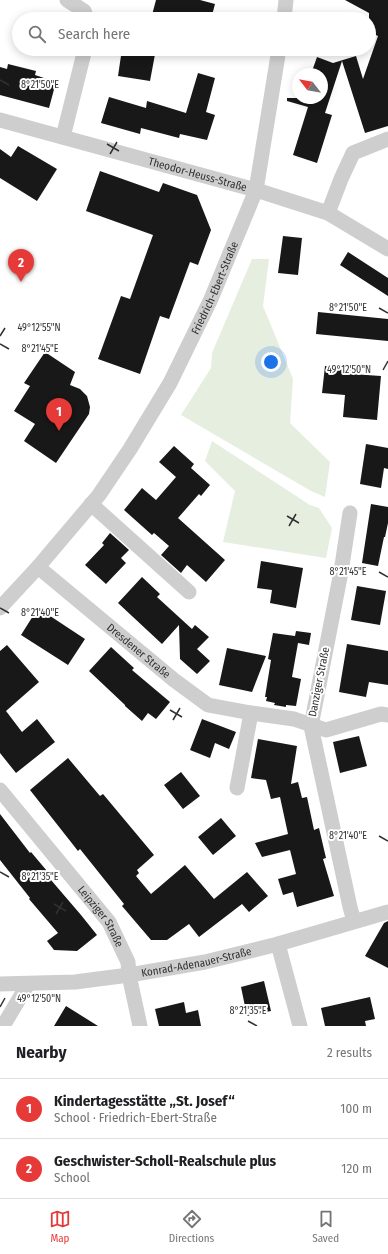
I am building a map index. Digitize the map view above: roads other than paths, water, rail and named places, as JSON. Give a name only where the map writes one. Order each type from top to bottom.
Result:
[{"type":"street","points":[[67,0],[84,12]]},
{"type":"street","points":[[285,12],[286,0]]},
{"type":"street","points":[[62,137],[83,56]]},
{"type":"street","name":"Friedrich-Ebert-Straße","points":[[0,608],[38,567],[99,495],[130,449],[170,383],[211,299],[256,190],[278,56]]},
{"type":"street","name":"Theodor-Heuss-Straße","points":[[0,120],[256,190],[328,213],[388,249]]},
{"type":"street","points":[[328,213],[353,153],[388,139]]},
{"type":"street","points":[[91,504],[189,592]]},
{"type":"street","name":"Danziger Straße","points":[[350,512],[341,572],[311,726],[354,921]]},
{"type":"street","name":"Dresdener Straße","points":[[38,567],[174,680],[208,705],[294,719],[326,730],[381,714],[388,715]]},
{"type":"street","points":[[237,788],[251,713]]},
{"type":"street","name":"Leipziger Straße","points":[[0,790],[110,922],[128,962],[129,975],[140,1026]]},
{"type":"street","name":"Konrad-Adenauer-Straße","points":[[0,984],[75,982],[129,975],[205,962],[278,944],[388,912]]},
{"type":"street","points":[[278,944],[300,1026]]},
{"type":"street","points":[[2,1026],[28,984]]},
{"type":"place","name":"Geschwister-Scholl-Realschule plus","points":[[21,282]]},
{"type":"place","name":"Kindertagesstätte „St. Josef“","points":[[59,431]]}]
